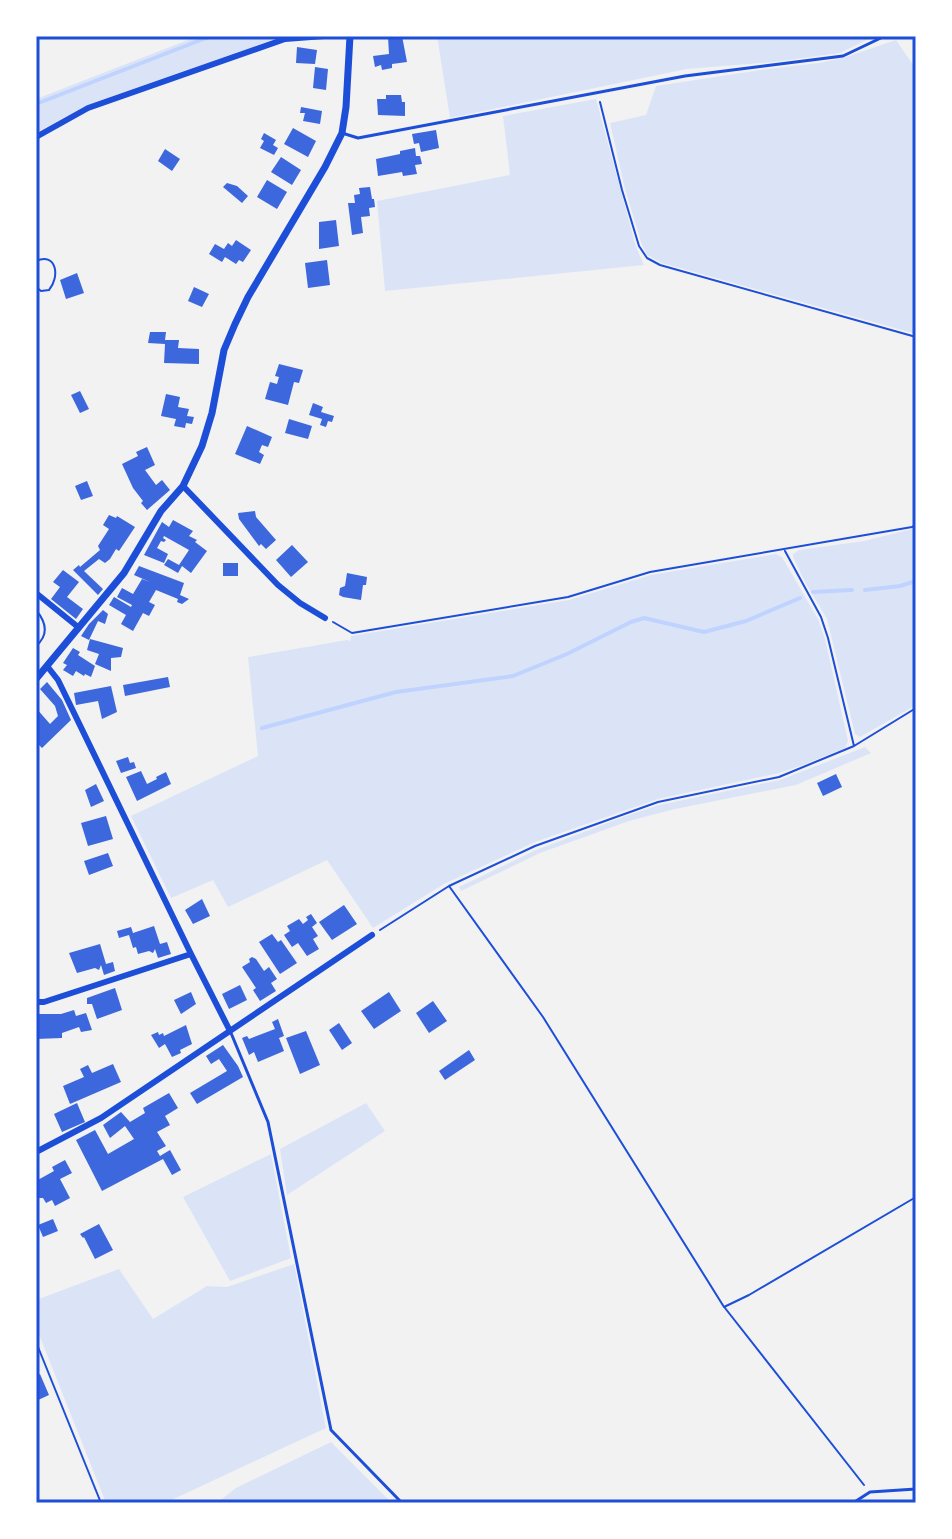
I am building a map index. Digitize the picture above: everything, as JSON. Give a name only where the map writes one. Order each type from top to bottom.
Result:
[{"type":"street","points":[[36,137],[88,108],[271,43],[324,36]]},
{"type":"street","points":[[36,679],[124,573],[161,511],[183,486],[202,446],[224,350],[235,324],[342,133],[350,36]]},
{"type":"street","points":[[183,486],[278,585],[325,618]]},
{"type":"street","points":[[36,593],[78,627]]},
{"type":"street","points":[[47,666],[58,680],[230,1031]]},
{"type":"street","points":[[36,1152],[101,1118],[372,935]]},
{"type":"street","points":[[36,1002],[191,954]]},
{"type":"lane","points":[[342,133],[358,138],[685,76],[843,56],[885,36]]},
{"type":"lane","points":[[230,1031],[268,1122],[331,1430],[402,1503]]},
{"type":"lane","points":[[853,1503],[870,1492],[916,1489]]},
{"type":"path","points":[[598,93],[622,190],[639,246],[647,258],[660,265],[916,337]]},
{"type":"path","points":[[36,261],[46,259],[53,264],[56,273],[55,282],[49,290],[41,291],[36,287]]},
{"type":"path","points":[[325,618],[352,633],[568,597],[650,572],[916,525]]},
{"type":"path","points":[[784,549],[821,617],[854,746]]},
{"type":"path","points":[[36,610],[45,627],[42,641],[36,646]]},
{"type":"path","points":[[372,935],[449,886],[535,846],[658,802],[779,777],[854,746],[916,708]]},
{"type":"path","points":[[449,886],[543,1017],[724,1307],[870,1492]]},
{"type":"path","points":[[724,1307],[916,1197]]},
{"type":"path","points":[[36,1342],[101,1503]]},
{"type":"shaded area","points":[[198,36],[284,36],[87,105],[36,133],[36,99]]},
{"type":"shaded area","points":[[437,36],[875,36],[840,53],[687,69],[450,118]]},
{"type":"shaded area","points":[[896,40],[916,69],[916,334],[662,263],[647,255],[625,189],[610,123],[646,115],[656,86],[819,63]]},
{"type":"shaded area","points":[[596,99],[636,247],[644,265],[385,291],[377,201],[510,175],[503,116]]},
{"type":"shaded area","points":[[916,528],[916,705],[860,737],[855,734],[827,619],[793,554],[799,550],[864,541]]},
{"type":"shaded area","points":[[776,554],[782,557],[818,619],[848,741],[845,748],[779,773],[658,799],[535,842],[444,884],[373,928],[327,860],[228,907],[213,880],[171,898],[131,816],[258,756],[248,657],[350,641],[351,636],[569,600],[651,575]]},
{"type":"shaded area","points":[[865,747],[871,753],[796,785],[629,821],[540,853],[461,891],[459,887],[536,850],[626,816],[659,805],[780,780]]},
{"type":"shaded area","points":[[366,1103],[385,1131],[287,1195],[280,1149]]},
{"type":"shaded area","points":[[271,1154],[291,1258],[230,1281],[183,1197]]},
{"type":"shaded area","points":[[294,1264],[326,1428],[165,1503],[106,1503],[36,1327],[36,1300],[119,1269],[153,1319],[207,1286],[227,1287]]},
{"type":"shaded area","points":[[331,1442],[392,1503],[217,1503],[236,1488]]},
{"type":"building","points":[[402,36],[407,62],[392,64],[392,68],[382,70],[381,65],[375,67],[373,56],[389,54],[388,37]]},
{"type":"building","points":[[297,47],[317,50],[315,64],[296,63]]},
{"type":"building","points":[[315,67],[328,69],[326,90],[313,88]]},
{"type":"building","points":[[386,95],[401,95],[402,102],[405,102],[405,116],[378,115],[377,99],[386,99]]},
{"type":"building","points":[[301,107],[322,111],[320,124],[303,121],[305,113],[300,113]]},
{"type":"building","points":[[293,128],[316,141],[308,157],[284,144]]},
{"type":"building","points":[[436,130],[439,148],[421,152],[419,143],[414,144],[412,134]]},
{"type":"building","points":[[264,133],[276,140],[273,145],[278,148],[274,155],[260,148]]},
{"type":"building","points":[[415,148],[422,164],[415,165],[417,174],[403,176],[402,172],[378,176],[376,159]]},
{"type":"building","points":[[165,149],[180,159],[172,171],[158,161]]},
{"type":"building","points":[[281,157],[301,170],[292,185],[271,172]]},
{"type":"building","points":[[267,180],[287,192],[277,209],[257,197]]},
{"type":"building","points":[[227,183],[237,186],[248,196],[242,203],[223,187]]},
{"type":"building","points":[[370,187],[375,207],[369,208],[370,216],[361,217],[363,233],[352,235],[348,203],[355,203],[354,195],[360,194],[359,188]]},
{"type":"building","points":[[336,220],[339,246],[319,249],[319,222]]},
{"type":"building","points":[[236,240],[251,250],[243,262],[239,260],[236,264],[225,257],[222,262],[209,254],[215,244],[224,249]]},
{"type":"building","points":[[327,260],[330,285],[308,288],[305,263]]},
{"type":"building","points":[[77,273],[84,293],[66,299],[60,280]]},
{"type":"building","points":[[194,287],[209,294],[202,307],[188,301]]},
{"type":"building","points":[[150,332],[166,332],[165,340],[179,340],[178,348],[199,349],[199,364],[164,363],[165,344],[148,343]]},
{"type":"building","points":[[279,364],[303,370],[299,383],[294,382],[288,405],[265,399],[270,382],[277,384],[279,377],[275,376]]},
{"type":"building","points":[[80,391],[89,409],[80,413],[71,395]]},
{"type":"building","points":[[166,394],[180,397],[178,407],[189,409],[187,416],[194,417],[192,424],[186,423],[185,428],[174,426],[176,419],[161,416]]},
{"type":"building","points":[[313,403],[323,407],[321,412],[334,416],[326,427],[320,425],[322,419],[309,415]]},
{"type":"building","points":[[289,419],[312,426],[308,439],[285,433]]},
{"type":"building","points":[[247,426],[272,437],[268,447],[262,445],[259,452],[264,455],[260,464],[235,454]]},
{"type":"building","points":[[147,447],[155,465],[145,470],[156,485],[162,480],[170,490],[147,510],[122,464]]},
{"type":"building","points":[[87,481],[93,496],[81,500],[75,486]]},
{"type":"building","points":[[255,511],[256,517],[276,540],[266,549],[261,544],[259,546],[239,519],[238,513]]},
{"type":"building","points":[[109,515],[117,516],[135,527],[110,559],[105,563],[99,559],[84,571],[103,589],[98,595],[73,570],[100,550],[98,546],[109,529],[103,525]]},
{"type":"building","points":[[173,520],[193,531],[189,536],[207,551],[191,573],[182,566],[178,573],[164,565],[168,559],[179,565],[189,550],[164,536],[166,540],[161,541],[157,548],[168,554],[164,563],[144,555],[162,522],[169,527]]},
{"type":"building","points":[[292,545],[308,562],[291,577],[276,560]]},
{"type":"building","points":[[223,563],[238,563],[238,576],[223,576]]},
{"type":"building","points":[[139,566],[184,583],[180,595],[189,599],[182,604],[177,602],[178,599],[156,590],[149,602],[155,605],[149,616],[143,613],[133,631],[121,624],[126,615],[109,605],[114,597],[131,607],[117,597],[122,588],[133,594],[142,579],[150,582],[134,575]]},
{"type":"building","points":[[63,570],[79,582],[67,597],[83,609],[76,619],[51,599],[60,587],[53,582]]},
{"type":"building","points":[[347,573],[367,577],[361,600],[339,595],[340,588],[345,586]]},
{"type":"building","points":[[103,610],[108,614],[105,624],[98,621],[89,640],[81,636],[89,624]]},
{"type":"building","points":[[90,639],[123,648],[121,657],[111,658],[111,671],[95,664],[99,654],[87,650]]},
{"type":"building","points":[[73,648],[95,666],[91,677],[76,671],[73,676],[63,670],[67,665],[63,663]]},
{"type":"building","points":[[168,677],[170,687],[125,696],[123,685]]},
{"type":"building","points":[[47,682],[62,700],[71,720],[42,748],[36,742],[36,708],[50,724],[58,716],[55,706],[40,689]]},
{"type":"building","points":[[111,686],[117,712],[102,719],[98,701],[76,705],[74,693]]},
{"type":"building","points":[[128,757],[136,768],[121,773],[116,761]]},
{"type":"building","points":[[141,771],[147,784],[166,772],[171,784],[137,801],[126,777]]},
{"type":"building","points":[[836,774],[842,787],[823,796],[817,783]]},
{"type":"building","points":[[96,784],[104,801],[91,807],[85,790]]},
{"type":"building","points":[[106,816],[113,839],[88,846],[81,823]]},
{"type":"building","points":[[108,853],[113,866],[89,875],[84,861]]},
{"type":"building","points":[[202,899],[210,916],[193,924],[185,910]]},
{"type":"building","points":[[344,905],[357,924],[332,940],[319,922]]},
{"type":"building","points":[[311,914],[317,923],[312,927],[318,936],[313,939],[319,949],[307,956],[298,943],[292,947],[284,935],[290,931],[287,926],[299,919],[303,924]]},
{"type":"building","points":[[154,926],[160,944],[167,942],[171,954],[158,958],[155,949],[153,953],[138,954],[129,935],[119,938],[117,931],[131,927],[133,933]]},
{"type":"building","points":[[272,934],[278,942],[281,940],[297,963],[280,974],[259,942]]},
{"type":"building","points":[[100,944],[106,964],[113,962],[115,971],[104,975],[101,965],[99,970],[95,968],[77,973],[69,953]]},
{"type":"building","points":[[252,957],[264,971],[269,967],[277,979],[271,983],[276,991],[260,1001],[253,990],[256,988],[242,967]]},
{"type":"building","points":[[240,985],[247,1000],[229,1009],[222,994]]},
{"type":"building","points":[[115,988],[122,1010],[97,1019],[92,1004],[87,1004],[87,998]]},
{"type":"building","points":[[191,992],[196,1004],[181,1014],[174,1000]]},
{"type":"building","points":[[389,992],[401,1011],[374,1029],[361,1011]]},
{"type":"building","points":[[433,1001],[447,1021],[429,1033],[416,1013]]},
{"type":"building","points":[[74,1010],[76,1016],[86,1013],[92,1030],[81,1032],[79,1027],[62,1033],[62,1038],[36,1039],[36,1014],[61,1014]]},
{"type":"building","points":[[278,1019],[284,1036],[279,1038],[284,1051],[258,1062],[254,1052],[249,1055],[242,1038],[247,1036],[249,1039],[275,1029],[272,1022]]},
{"type":"building","points":[[339,1023],[352,1043],[342,1050],[329,1030]]},
{"type":"building","points":[[186,1025],[192,1044],[172,1057],[165,1044],[159,1048],[151,1035],[158,1032],[164,1036]]},
{"type":"building","points":[[306,1031],[320,1065],[300,1074],[286,1038]]},
{"type":"building","points":[[223,1045],[243,1077],[197,1104],[190,1093],[227,1071],[219,1059],[211,1064],[206,1056]]},
{"type":"building","points":[[469,1050],[475,1060],[445,1080],[439,1071]]},
{"type":"building","points":[[113,1064],[121,1082],[70,1104],[63,1086],[84,1077],[80,1069],[88,1065],[92,1073]]},
{"type":"building","points":[[169,1093],[178,1108],[165,1116],[170,1125],[157,1132],[166,1146],[157,1151],[160,1156],[170,1150],[181,1170],[172,1175],[163,1159],[102,1191],[76,1140],[95,1130],[108,1154],[134,1139],[125,1126],[110,1138],[103,1125],[121,1112],[130,1122],[145,1113],[143,1108]]},
{"type":"building","points":[[77,1103],[85,1122],[62,1132],[54,1114]]},
{"type":"building","points":[[65,1160],[72,1173],[60,1179],[70,1198],[55,1206],[52,1200],[46,1203],[39,1198],[36,1181],[54,1171],[52,1167]]},
{"type":"building","points":[[53,1219],[58,1231],[43,1237],[38,1225]]},
{"type":"building","points":[[99,1224],[113,1250],[95,1259],[80,1234]]},
{"type":"building","points":[[40,1374],[49,1395],[36,1401],[36,1376]]},
{"type":"waterway","points":[[36,104],[211,36]]},
{"type":"waterway","points":[[865,590],[916,581]]},
{"type":"waterway","points":[[813,592],[852,590]]},
{"type":"waterway","points":[[262,728],[396,692],[513,676],[644,618],[704,632],[746,621],[800,598]]}]
